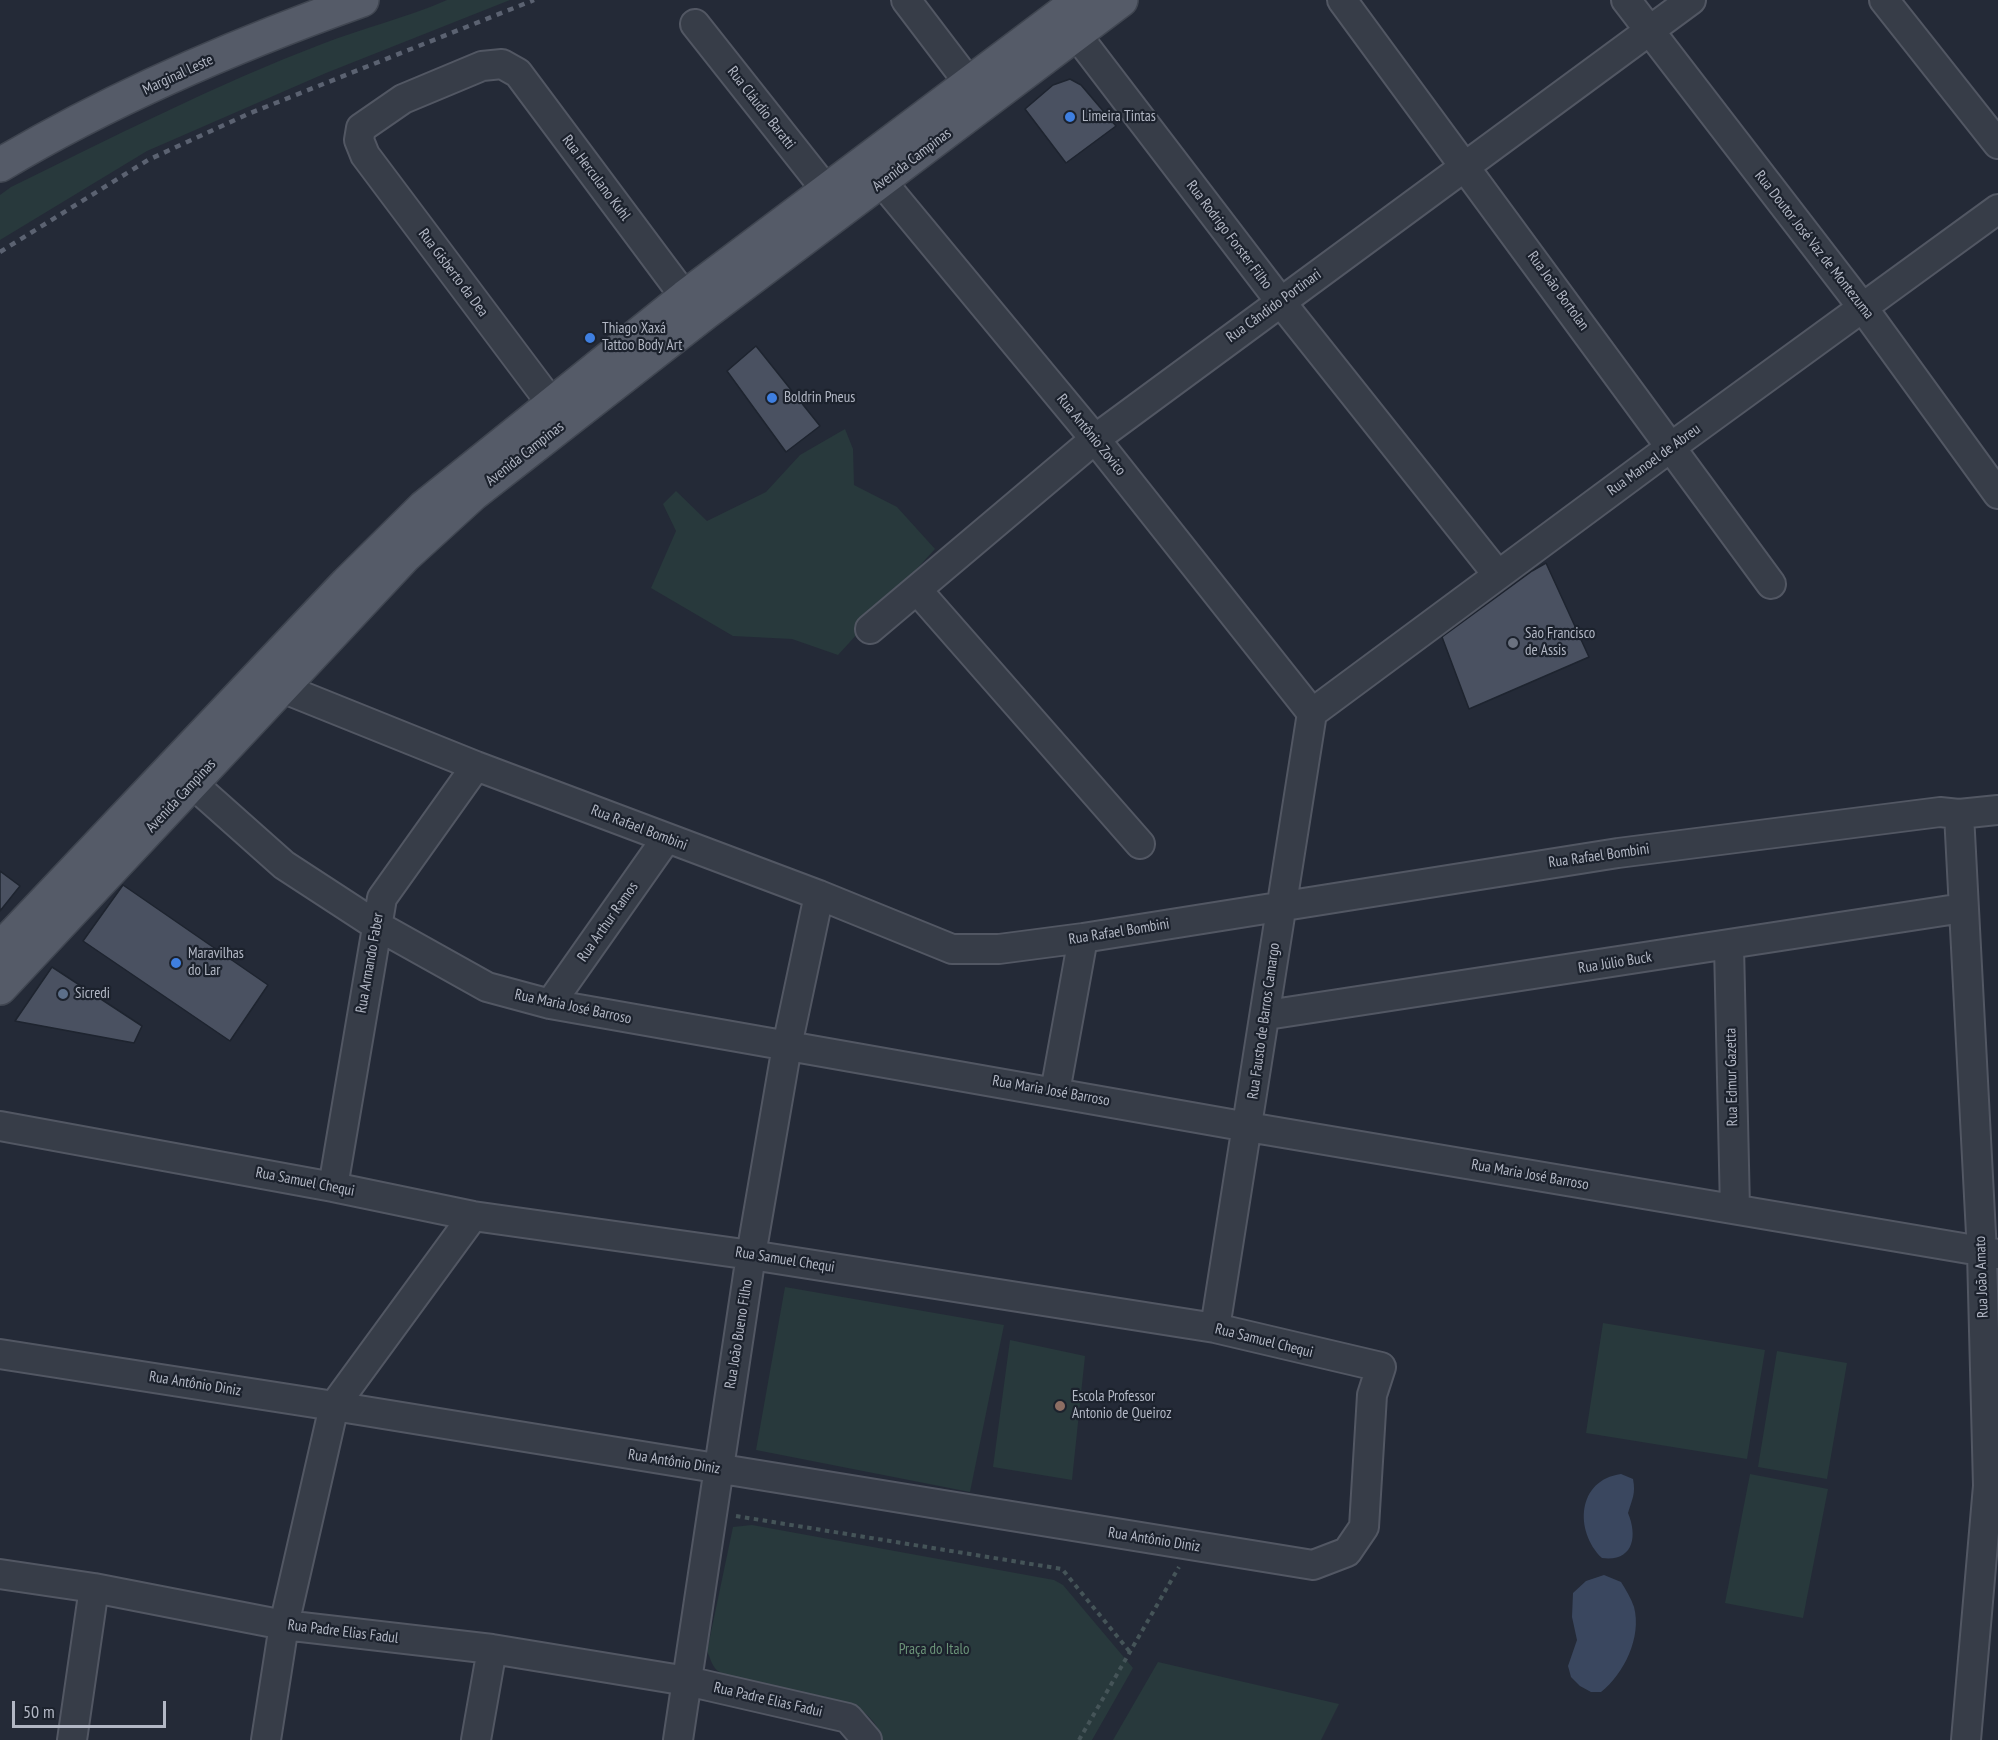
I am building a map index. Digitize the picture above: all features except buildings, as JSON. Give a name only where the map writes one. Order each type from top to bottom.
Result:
[{"type":"main road","name":"Marginal Leste","points":[[0,165],[52,134],[262,36],[362,0]]},
{"type":"main road","name":"Avenida Campinas","points":[[0,948],[182,775],[282,688],[405,556],[473,494],[705,314],[873,172],[969,83],[1080,0]]},
{"type":"main road","name":"Avenida Campinas","points":[[0,987],[182,775],[392,538],[461,475],[686,297],[827,191],[873,172],[1076,34],[1121,0]]},
{"type":"street","points":[[906,0],[969,83]]},
{"type":"street","name":"Rua João Bortolan","points":[[1342,0],[1467,166],[1771,585]]},
{"type":"street","name":"Rua Doutor José Vaz de Montezuma","points":[[1626,0],[1863,308],[1998,494]]},
{"type":"street","name":"Rua Cândido Portinari","points":[[870,629],[918,591],[1095,439],[1691,0]]},
{"type":"street","points":[[1884,0],[1998,144]]},
{"type":"street","name":"Rua Cláudio Baratti","points":[[695,24],[827,191]]},
{"type":"street","name":"Rua Rodrigo Forster Filho","points":[[1076,34],[1280,301],[1498,575]]},
{"type":"street","name":"Rua Herculano Kuhl","points":[[359,140],[361,128],[403,99],[482,66],[502,64],[518,73],[686,297]]},
{"type":"street","name":"Rua Gisberto da Dea","points":[[359,140],[365,155],[551,403]]},
{"type":"street","name":"Rua Antônio Zovico","points":[[873,172],[1095,439],[1312,713]]},
{"type":"street","name":"Rua Manoel de Abreu","points":[[1312,713],[1671,447],[1998,209]]},
{"type":"street","points":[[918,591],[1140,844]]},
{"type":"street","name":"Rua Rafael Bombini","points":[[282,688],[476,766],[819,895],[952,949],[999,949],[1083,938],[1618,853],[1940,812],[1959,814],[1998,810]]},
{"type":"street","name":"Rua Fausto de Barros Camargo","points":[[1215,1328],[1267,1015],[1280,907],[1312,713]]},
{"type":"street","name":"Rua Armando Faber","points":[[333,1187],[382,898],[476,766]]},
{"type":"street","name":"Rua Maria José Barroso","points":[[182,775],[284,865],[376,925],[487,987],[550,1004],[1990,1254]]},
{"type":"street","name":"Rua João Amato","points":[[1959,814],[1962,909],[1990,1254],[1988,1486],[1966,1740]]},
{"type":"street","name":"Rua Arthur Ramos","points":[[550,1004],[666,839]]},
{"type":"street","name":"Rua João Bueno Filho","points":[[678,1740],[751,1255],[787,1046],[819,895]]},
{"type":"street","name":"Rua Júlio Buck","points":[[1267,1015],[1962,909]]},
{"type":"street","points":[[1055,1092],[1083,938]]},
{"type":"street","name":"Rua Edmur Gazetta","points":[[1729,945],[1735,1209]]},
{"type":"street","name":"Rua Samuel Chequi","points":[[0,1126],[333,1187],[473,1216],[751,1255],[1215,1328],[1380,1367],[1372,1395],[1364,1527],[1347,1552]]},
{"type":"street","points":[[266,1740],[284,1625],[334,1406],[473,1216]]},
{"type":"street","name":"Rua Antônio Diniz","points":[[0,1354],[1313,1565],[1347,1552]]},
{"type":"street","name":"Rua Padre Elias Fadul","points":[[0,1574],[94,1588],[284,1625],[492,1649],[687,1681]]},
{"type":"street","points":[[72,1740],[94,1588]]},
{"type":"street","points":[[476,1740],[492,1649]]},
{"type":"street","name":"Rua Padre Elias Fadui","points":[[687,1681],[848,1718],[867,1740]]},
{"type":"path","points":[[711,1512],[1062,1569],[1130,1652]]},
{"type":"path","points":[[1078,1740],[1191,1546]]},
{"type":"green space","points":[[447,0],[510,0],[326,73],[147,151],[0,240],[0,195],[11,187],[165,112],[282,60]]},
{"type":"green space","points":[[845,429],[853,449],[854,485],[897,507],[935,549],[838,655],[792,639],[733,636],[651,588],[676,531],[663,504],[676,491],[707,521],[766,492],[800,455]]},
{"type":"green space","points":[[785,1287],[1004,1325],[970,1492],[756,1450]]},
{"type":"green space","points":[[1603,1323],[1765,1350],[1747,1459],[1586,1433]]},
{"type":"green space","points":[[1010,1340],[1085,1356],[1072,1480],[993,1467]]},
{"type":"green space","points":[[1777,1351],[1847,1363],[1827,1479],[1758,1467]]},
{"type":"green space","points":[[1750,1474],[1828,1489],[1803,1618],[1725,1603]]},
{"type":"green space","name":"Praça do Italo","points":[[752,1525],[1054,1580],[1063,1585],[1133,1668],[1092,1740],[882,1740],[873,1721],[857,1708],[835,1699],[736,1680],[714,1667],[707,1651],[733,1527]]},
{"type":"green space","points":[[1158,1662],[1339,1704],[1321,1740],[1113,1740]]},
{"type":"water","points":[[1621,1474],[1633,1479],[1634,1484],[1634,1493],[1628,1513],[1633,1531],[1632,1539],[1630,1546],[1621,1556],[1602,1558],[1593,1547],[1587,1534],[1584,1508],[1588,1496],[1596,1486],[1606,1478]]},
{"type":"water","points":[[1604,1575],[1621,1582],[1627,1591],[1634,1607],[1635,1630],[1629,1654],[1617,1675],[1601,1692],[1591,1692],[1571,1677],[1568,1666],[1577,1640],[1572,1617],[1573,1593],[1586,1581]]},
{"type":"railway","points":[[0,252],[148,160],[248,114],[534,0]]},
{"type":"place","name":"Limeira Tintas","points":[[1070,117]]},
{"type":"place","name":"Thiago Xaxá Tattoo Body Art","points":[[590,338]]},
{"type":"place","name":"Boldrin Pneus","points":[[772,398]]},
{"type":"place","name":"São Francisco de Assis","points":[[1513,643]]},
{"type":"place","name":"Maravilhas do Lar","points":[[176,963]]},
{"type":"place","name":"Sicredi","points":[[63,994]]},
{"type":"place","name":"Escola Professor Antonio de Queiroz","points":[[1060,1406]]}]
